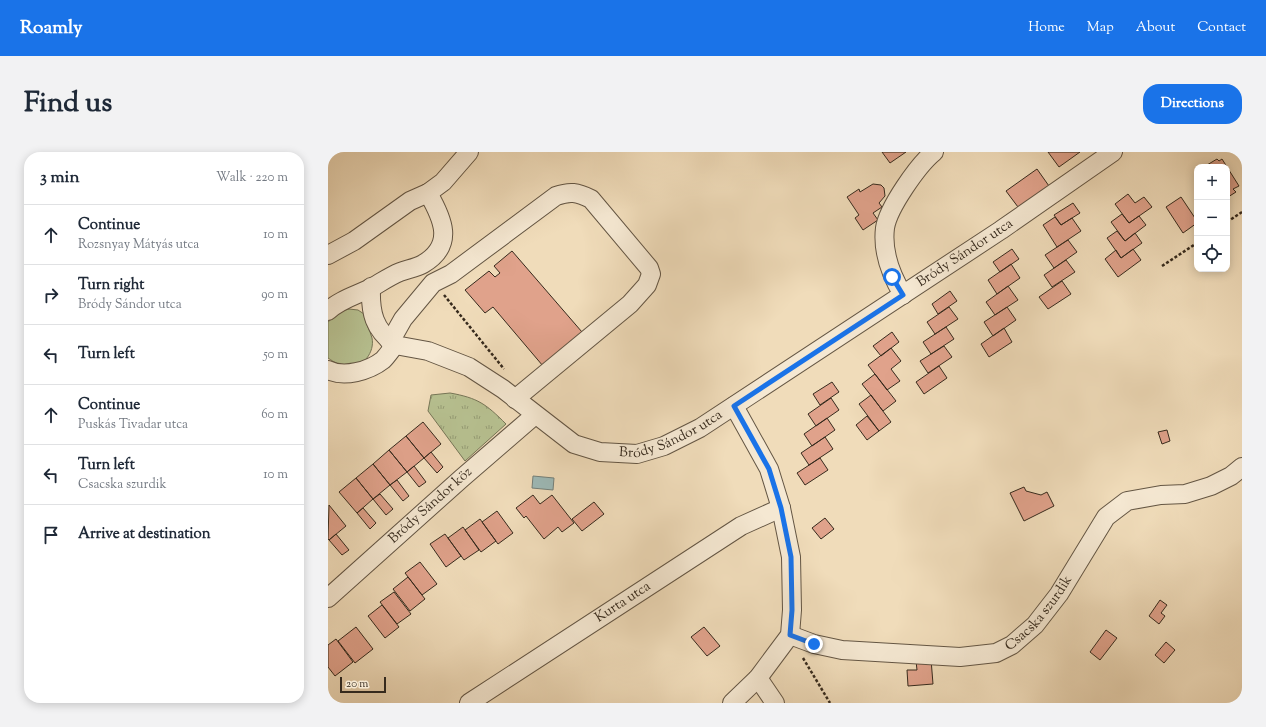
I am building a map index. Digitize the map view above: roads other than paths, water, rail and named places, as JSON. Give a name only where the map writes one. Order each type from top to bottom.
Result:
[{"type":"street","points":[[328,255],[354,241],[410,201],[428,193],[443,182],[469,152]]},
{"type":"street","points":[[903,295],[892,277],[885,250],[885,228],[905,187],[926,158],[934,152]]},
{"type":"street","name":"Bródy Sándor utca","points":[[393,343],[428,351],[469,367],[519,396],[535,415],[574,444],[600,452],[637,454],[670,443],[700,428],[1002,230],[1113,152]]},
{"type":"street","points":[[328,370],[344,374],[364,370],[382,360],[393,343],[403,320],[433,283],[451,274],[556,196],[568,192],[579,193],[591,199],[649,268],[651,274],[647,285],[630,304],[519,396]]},
{"type":"street","points":[[328,311],[339,303],[371,288],[399,272],[423,264],[441,248],[443,240],[443,225],[440,215],[428,193]]},
{"type":"street","points":[[371,288],[370,306],[375,323],[383,337],[393,343]]},
{"type":"street","points":[[732,703],[758,678],[790,635],[792,610],[791,557],[781,508],[769,469],[734,406]]},
{"type":"street","name":"Bródy Sándor köz","points":[[328,598],[535,415]]},
{"type":"street","name":"Csacska szurdik","points":[[790,635],[814,644],[842,650],[960,657],[996,653],[1012,645],[1035,625],[1059,594],[1106,517],[1126,501],[1161,495],[1185,494],[1211,486],[1231,476],[1242,467]]},
{"type":"street","name":"Kurta utca","points":[[469,703],[741,526],[781,508]]},
{"type":"street","points":[[758,678],[775,703]]},
{"type":"water","points":[[533,476],[554,478],[553,490],[532,488]]}]
